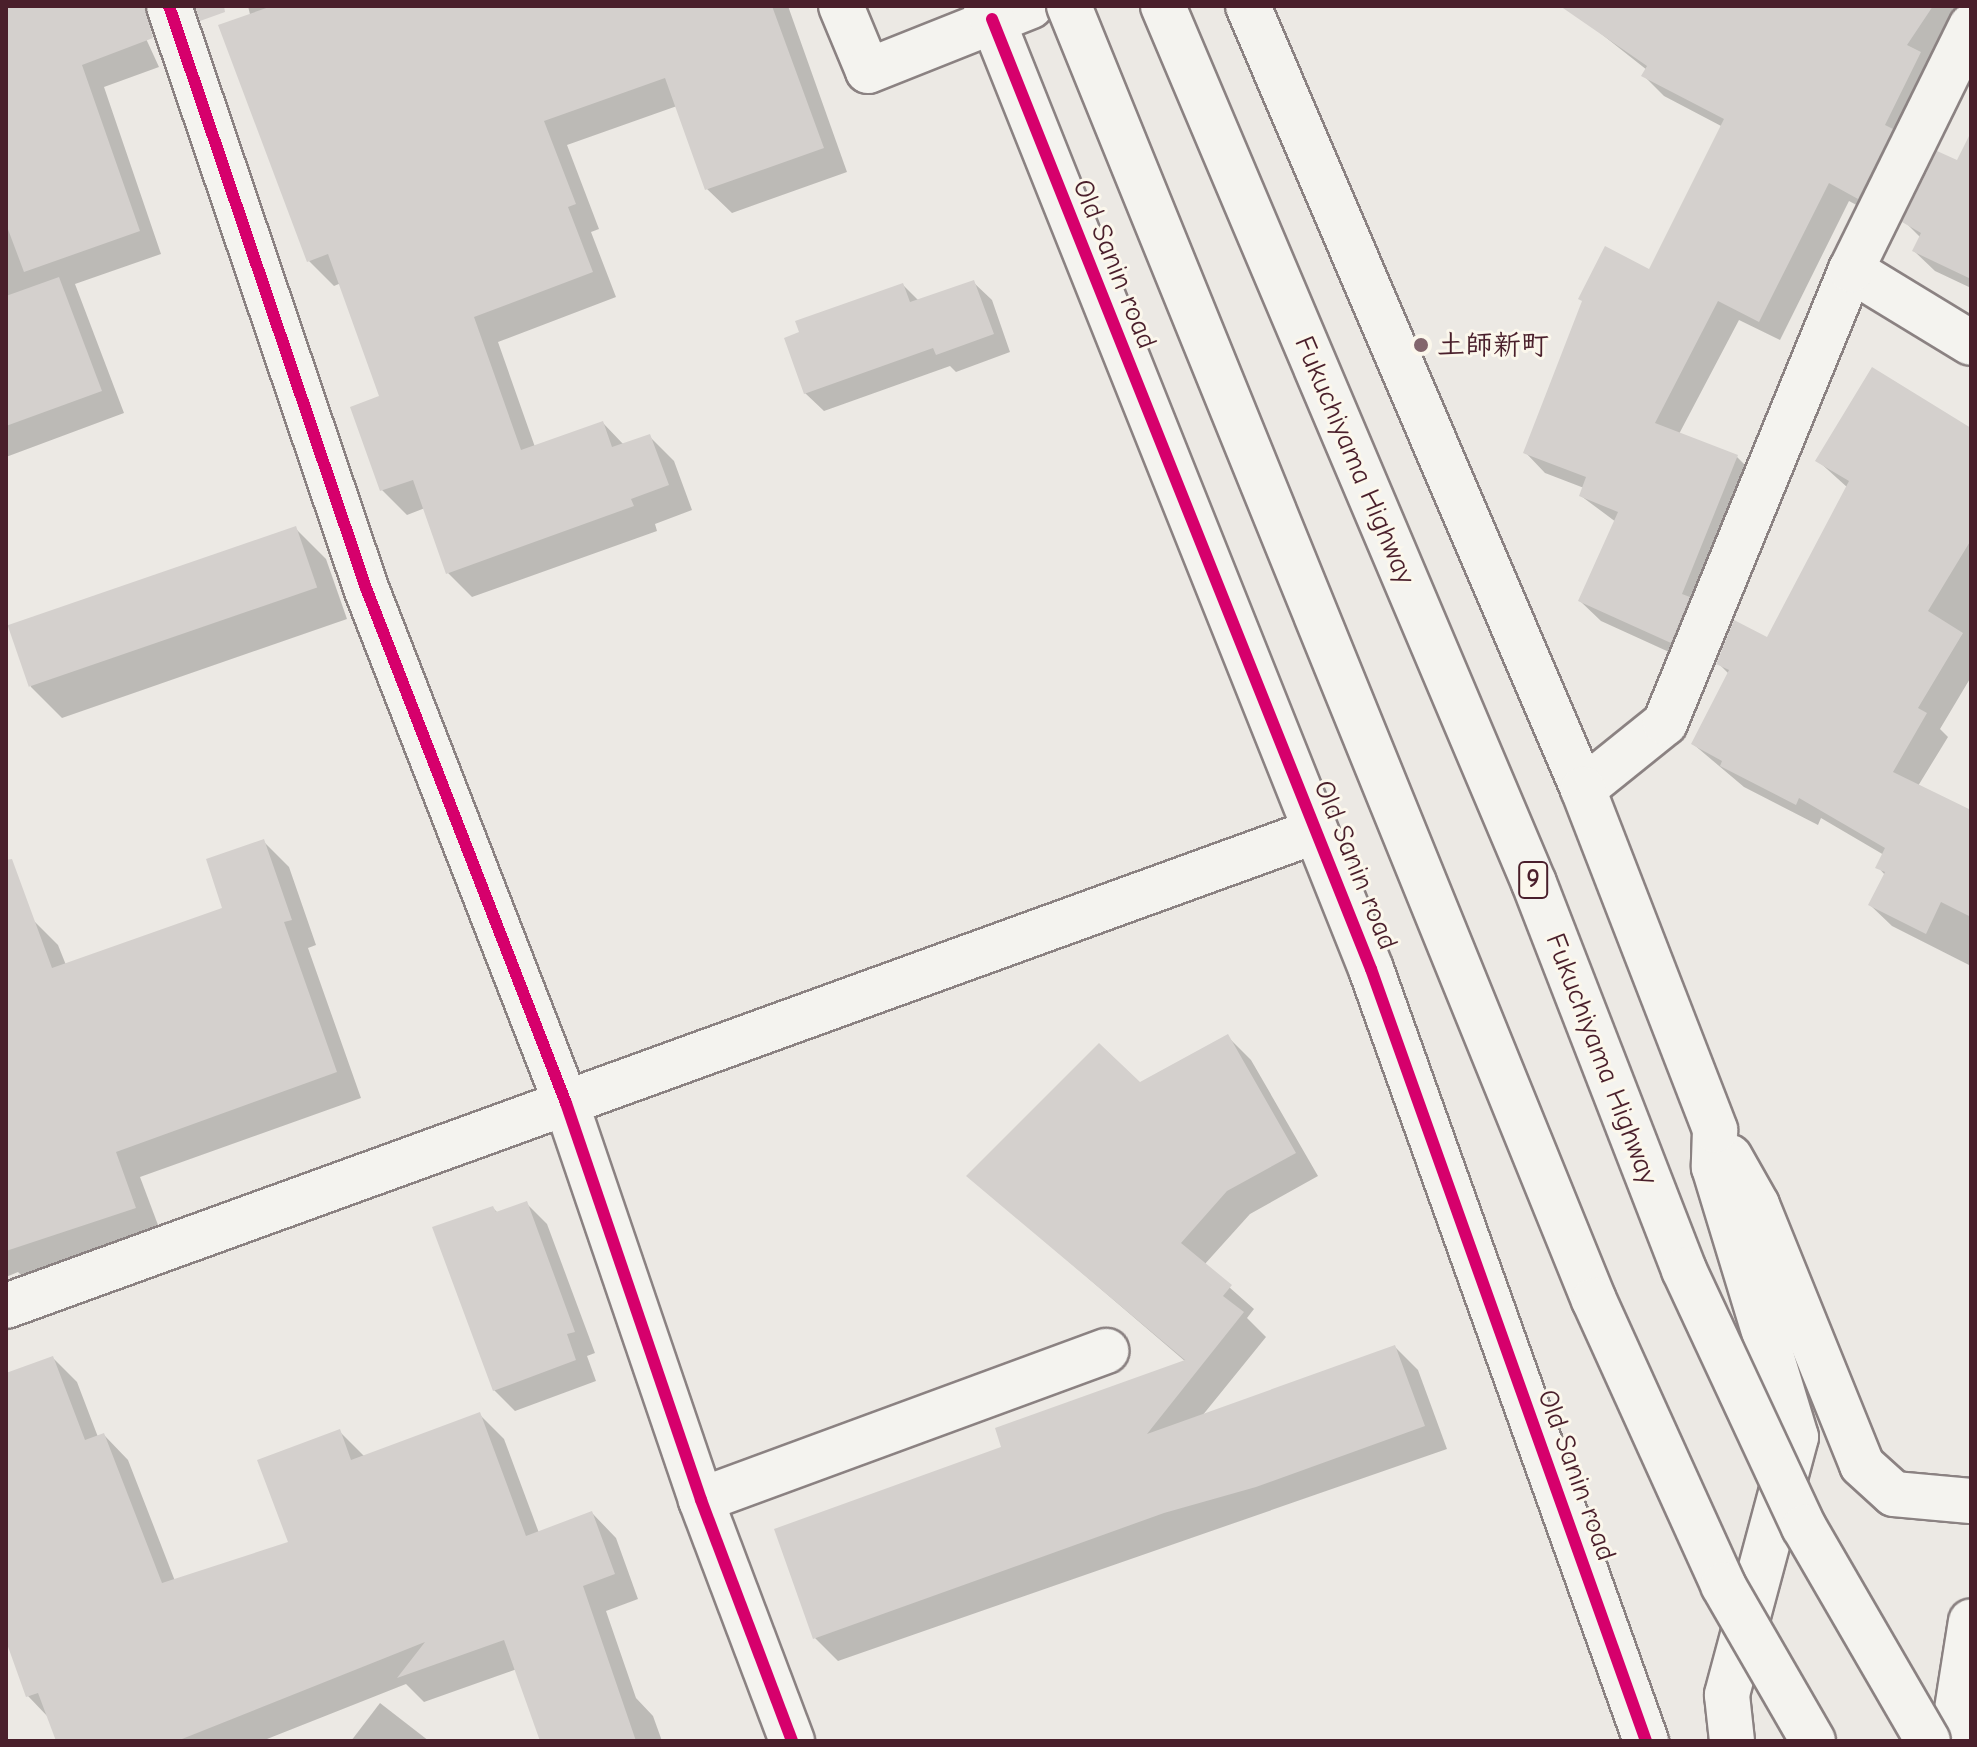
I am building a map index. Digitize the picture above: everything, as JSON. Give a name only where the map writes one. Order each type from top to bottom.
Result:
[{"type":"main road","points":[[169,6],[366,588],[566,1103],[701,1500],[792,1741]]},
{"type":"main road","points":[[841,6],[868,71],[1003,10]]},
{"type":"main road","points":[[1069,6],[1594,1300],[1723,1585],[1813,1741]]},
{"type":"main road","name":"Fukuchiyama Highway","points":[[1163,6],[1534,883],[1684,1270],[1804,1527],[1928,1741]]},
{"type":"main road","points":[[1248,6],[1583,789],[1715,1130],[1757,1205],[1862,1465],[1894,1494],[1971,1501]]},
{"type":"main road","name":"Old Sanin road","points":[[1003,10],[1371,969],[1646,1741]]},
{"type":"main road","points":[[1583,789],[1665,723],[1851,270],[1971,26]]},
{"type":"main road","points":[[1851,270],[1971,343]]},
{"type":"main road","points":[[6,1306],[1316,831]]},
{"type":"main road","points":[[1715,1130],[1714,1167],[1796,1437],[1727,1695],[1732,1741]]},
{"type":"main road","points":[[701,1500],[1106,1351]]},
{"type":"main road","points":[[1952,1741],[1971,1621]]},
{"type":"building","points":[[6,6],[145,6],[153,38],[82,65],[140,231],[24,272],[6,224]]},
{"type":"building","points":[[195,6],[224,6],[225,12],[200,21]]},
{"type":"building","points":[[272,6],[772,6],[824,148],[705,190],[665,78],[544,121],[576,204],[568,207],[593,272],[474,317],[521,450],[603,421],[612,447],[650,434],[669,485],[631,499],[634,506],[446,574],[413,480],[380,491],[350,407],[379,396],[328,254],[307,262],[218,25]]},
{"type":"building","points":[[1560,6],[1933,6],[1907,45],[1921,52],[1885,125],[1893,129],[1858,199],[1829,183],[1759,322],[1718,301],[1655,423],[1738,455],[1682,594],[1690,597],[1671,643],[1578,601],[1618,512],[1579,496],[1586,477],[1523,453],[1582,301],[1578,299],[1605,246],[1649,269],[1724,119],[1641,76],[1647,66]]},
{"type":"building","points":[[1971,132],[1971,279],[1912,251],[1921,233],[1902,222],[1937,151],[1957,160]]},
{"type":"building","points":[[59,277],[102,391],[6,426],[6,296]]},
{"type":"building","points":[[974,280],[994,334],[936,355],[933,348],[804,394],[784,338],[799,332],[795,321],[903,283],[910,302]]},
{"type":"building","points":[[1872,367],[1971,428],[1971,540],[1928,611],[1963,633],[1918,708],[1927,713],[1893,772],[1971,810],[1971,917],[1941,902],[1926,934],[1868,905],[1885,872],[1875,868],[1885,848],[1799,798],[1796,805],[1720,766],[1722,761],[1691,744],[1729,670],[1716,664],[1734,620],[1767,637],[1849,481],[1815,461]]},
{"type":"building","points":[[296,526],[317,587],[29,687],[8,625]]},
{"type":"building","points":[[264,839],[292,920],[284,922],[337,1072],[116,1152],[136,1208],[6,1251],[6,860],[12,859],[52,968],[222,908],[206,859]]},
{"type":"building","points":[[1228,1034],[1296,1153],[1227,1191],[1181,1243],[1232,1285],[1223,1296],[1244,1312],[1147,1434],[1395,1345],[1425,1426],[1256,1487],[1164,1513],[813,1639],[774,1529],[1001,1447],[995,1428],[1185,1360],[966,1176],[1099,1043],[1140,1082]]},
{"type":"building","points":[[527,1201],[575,1332],[567,1334],[576,1360],[493,1391],[432,1227],[493,1206],[496,1212]]},
{"type":"building","points":[[53,1356],[85,1440],[104,1433],[162,1583],[288,1542],[257,1460],[340,1429],[351,1460],[480,1412],[526,1536],[592,1511],[615,1574],[583,1586],[636,1741],[540,1741],[504,1640],[397,1678],[425,1642],[177,1741],[56,1741],[38,1693],[26,1697],[6,1641],[6,1373]]},
{"type":"cycle path","points":[[169,6],[366,588],[566,1103],[701,1500],[792,1741]]},
{"type":"cycle path","points":[[992,19],[1371,969],[1646,1741]]},
{"type":"place","name":"土師新町","points":[[1421,345]]}]
